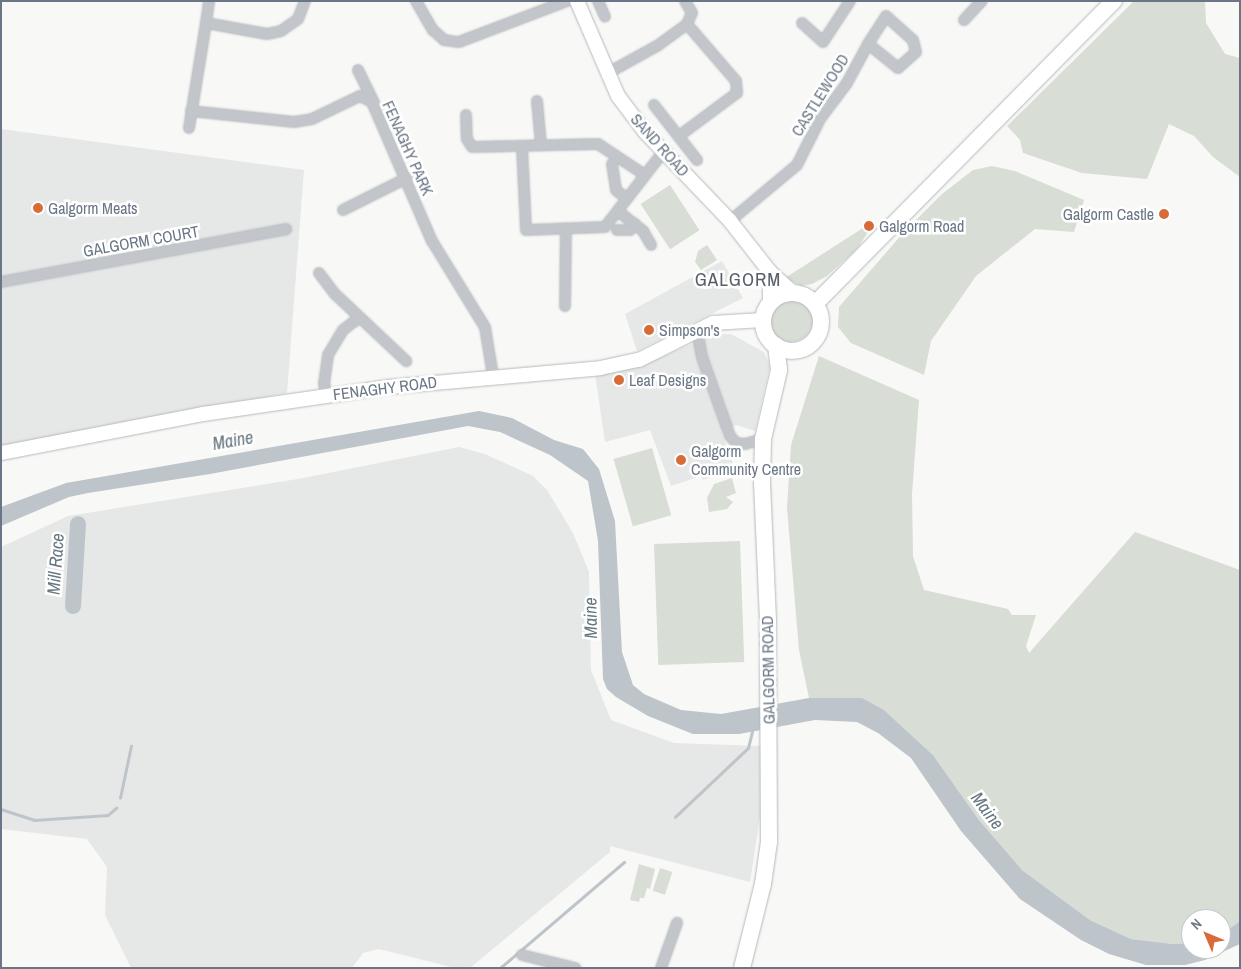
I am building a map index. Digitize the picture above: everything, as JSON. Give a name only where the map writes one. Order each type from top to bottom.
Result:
[{"type":"main road","points":[[815,304],[1114,1]]},
{"type":"main road","points":[[779,370],[802,348],[810,344],[820,330],[821,321],[815,304],[792,293],[784,294],[770,304],[764,320],[767,335],[776,345],[786,350],[802,348]]},
{"type":"main road","name":"GALGORM ROAD","points":[[742,968],[763,884],[768,842],[769,740],[762,514],[763,439],[779,370],[776,345]]},
{"type":"street","points":[[188,128],[209,1]]},
{"type":"street","points":[[206,23],[250,32],[281,31],[298,19],[305,1]]},
{"type":"street","points":[[416,1],[432,30],[444,40],[459,42],[566,1]]},
{"type":"street","name":"SAND ROAD","points":[[577,1],[618,96],[664,151],[730,222],[770,272],[792,293]]},
{"type":"street","points":[[598,1],[605,17]]},
{"type":"street","points":[[608,73],[657,46],[687,24],[692,13],[685,1]]},
{"type":"street","points":[[802,23],[823,42],[850,1]]},
{"type":"street","points":[[964,20],[982,1]]},
{"type":"street","name":"CASTLEWOOD","points":[[730,222],[797,165],[820,118],[847,83],[868,44],[886,16],[914,40],[916,52],[898,68],[868,44]]},
{"type":"street","points":[[679,136],[737,93],[736,81],[687,24]]},
{"type":"street","points":[[358,70],[379,113]]},
{"type":"street","name":"FENAGHY PARK","points":[[191,111],[294,122],[312,119],[360,96],[372,102],[379,113],[432,241],[485,327],[493,376]]},
{"type":"street","points":[[537,101],[541,145]]},
{"type":"street","points":[[654,105],[697,160]]},
{"type":"street","points":[[466,115],[467,139],[472,147],[598,144],[645,174]]},
{"type":"street","points":[[522,147],[526,230],[605,227],[619,212],[645,174],[664,151]]},
{"type":"street","points":[[612,164],[616,190],[628,199]]},
{"type":"street","points":[[343,210],[407,178]]},
{"type":"street","points":[[619,212],[635,224],[651,245]]},
{"type":"street","points":[[617,230],[630,230],[635,224]]},
{"type":"street","name":"GALGORM COURT","points":[[1,282],[286,229]]},
{"type":"street","points":[[565,306],[566,229]]},
{"type":"street","points":[[770,272],[770,304]]},
{"type":"street","points":[[318,273],[334,294],[360,316],[406,361]]},
{"type":"street","points":[[327,396],[324,384],[328,355],[344,330],[360,316]]},
{"type":"street","name":"FENAGHY ROAD","points":[[1,453],[204,414],[327,396],[493,376],[600,368],[639,360],[713,323],[764,320]]},
{"type":"street","points":[[697,331],[702,357],[730,436],[736,443],[745,444],[763,439]]},
{"type":"street","points":[[662,968],[677,923]]},
{"type":"street","points":[[522,955],[575,968]]},
{"type":"shaded area","points":[[1134,1],[1205,1],[1206,23],[1225,54],[1240,58],[1240,177],[1213,157],[1194,136],[1169,124],[1147,179],[1082,173],[1023,153],[1020,140],[1007,126]]},
{"type":"shaded area","points":[[1,129],[304,170],[287,393],[1,446]]},
{"type":"shaded area","points":[[992,166],[1015,171],[1084,200],[1074,232],[1035,229],[976,276],[931,341],[924,375],[851,343],[838,327],[839,307],[903,233],[942,194],[973,170]]},
{"type":"shaded area","points":[[670,185],[699,230],[670,249],[641,204]]},
{"type":"shaded area","points":[[863,228],[868,232],[857,249],[827,276],[812,284],[801,286],[785,278]]},
{"type":"shaded area","points":[[707,245],[717,260],[701,270],[695,262],[698,251]]},
{"type":"shaded area","points":[[722,261],[743,298],[637,351],[625,314]]},
{"type":"shaded area","points":[[791,298],[803,302],[809,308],[813,320],[809,332],[803,338],[791,342],[779,338],[773,332],[769,320],[773,308],[779,302]]},
{"type":"shaded area","points":[[713,334],[731,334],[764,352],[770,366],[755,431],[736,425],[721,430],[735,469],[703,480],[701,476],[671,486],[650,430],[605,442],[595,374],[640,367]]},
{"type":"shaded area","points":[[819,356],[919,400],[912,494],[913,556],[924,590],[1008,609],[1012,615],[1036,615],[1026,646],[1029,653],[1135,532],[1240,570],[1240,921],[1231,928],[1231,909],[1181,909],[1181,944],[1173,944],[1131,939],[1090,920],[1022,870],[979,820],[933,755],[884,710],[846,698],[809,698],[799,650],[787,508],[791,445]]},
{"type":"shaded area","points":[[479,411],[512,418],[554,440],[583,449],[599,469],[615,521],[622,652],[633,685],[644,694],[681,710],[721,714],[809,698],[862,698],[884,710],[933,755],[979,820],[1022,870],[1090,920],[1131,939],[1181,944],[1181,959],[1207,959],[1185,965],[1146,965],[1109,954],[1081,940],[1020,899],[961,831],[911,758],[878,733],[857,722],[815,720],[739,734],[693,734],[648,716],[616,697],[607,689],[603,679],[598,541],[588,481],[550,455],[500,432],[468,426],[210,474],[88,493],[69,497],[1,526],[1,507],[66,483]]},
{"type":"shaded area","points":[[459,447],[485,454],[533,476],[547,490],[573,533],[589,572],[591,670],[611,720],[674,743],[761,746],[760,817],[750,882],[610,846],[610,852],[470,968],[455,968],[379,949],[363,953],[352,968],[131,968],[105,915],[107,867],[87,839],[1,829],[1,547],[68,516],[298,479]]},
{"type":"shaded area","points":[[652,448],[671,515],[633,526],[614,459]]},
{"type":"shaded area","points":[[732,478],[736,493],[726,497],[733,502],[727,509],[709,512],[707,498],[714,484]]},
{"type":"shaded area","points":[[740,541],[744,662],[658,665],[654,544]]},
{"type":"shaded area","points":[[639,864],[655,869],[650,889],[647,888],[644,898],[640,898],[639,902],[630,900]]},
{"type":"shaded area","points":[[660,868],[672,872],[665,895],[653,891]]},
{"type":"shaded area","points":[[1240,921],[1240,944],[1231,948],[1231,928]]},
{"type":"waterway","name":"Mill Race","points":[[73,606],[78,524]]},
{"type":"waterway","points":[[675,817],[748,748],[753,728]]},
{"type":"waterway","points":[[120,798],[131,746]]},
{"type":"waterway","points":[[1,809],[34,820],[108,815],[116,808]]},
{"type":"waterway","points":[[500,968],[624,862]]},
{"type":"place","name":"Galgorm Meats","points":[[38,208]]},
{"type":"place","name":"Galgorm Castle","points":[[1164,214]]},
{"type":"place","name":"Galgorm Road","points":[[869,226]]},
{"type":"place","name":"Simpson's","points":[[649,330]]},
{"type":"place","name":"Leaf Designs","points":[[619,380]]},
{"type":"place","name":"Galgorm Community Centre","points":[[681,460]]},
{"type":"district","name":"GALGORM","points":[[738,280]]},
{"type":"water label","name":"Maine","points":[[233,441]]},
{"type":"water label","name":"Maine","points":[[591,618]]},
{"type":"water label","name":"Maine","points":[[987,811]]}]
